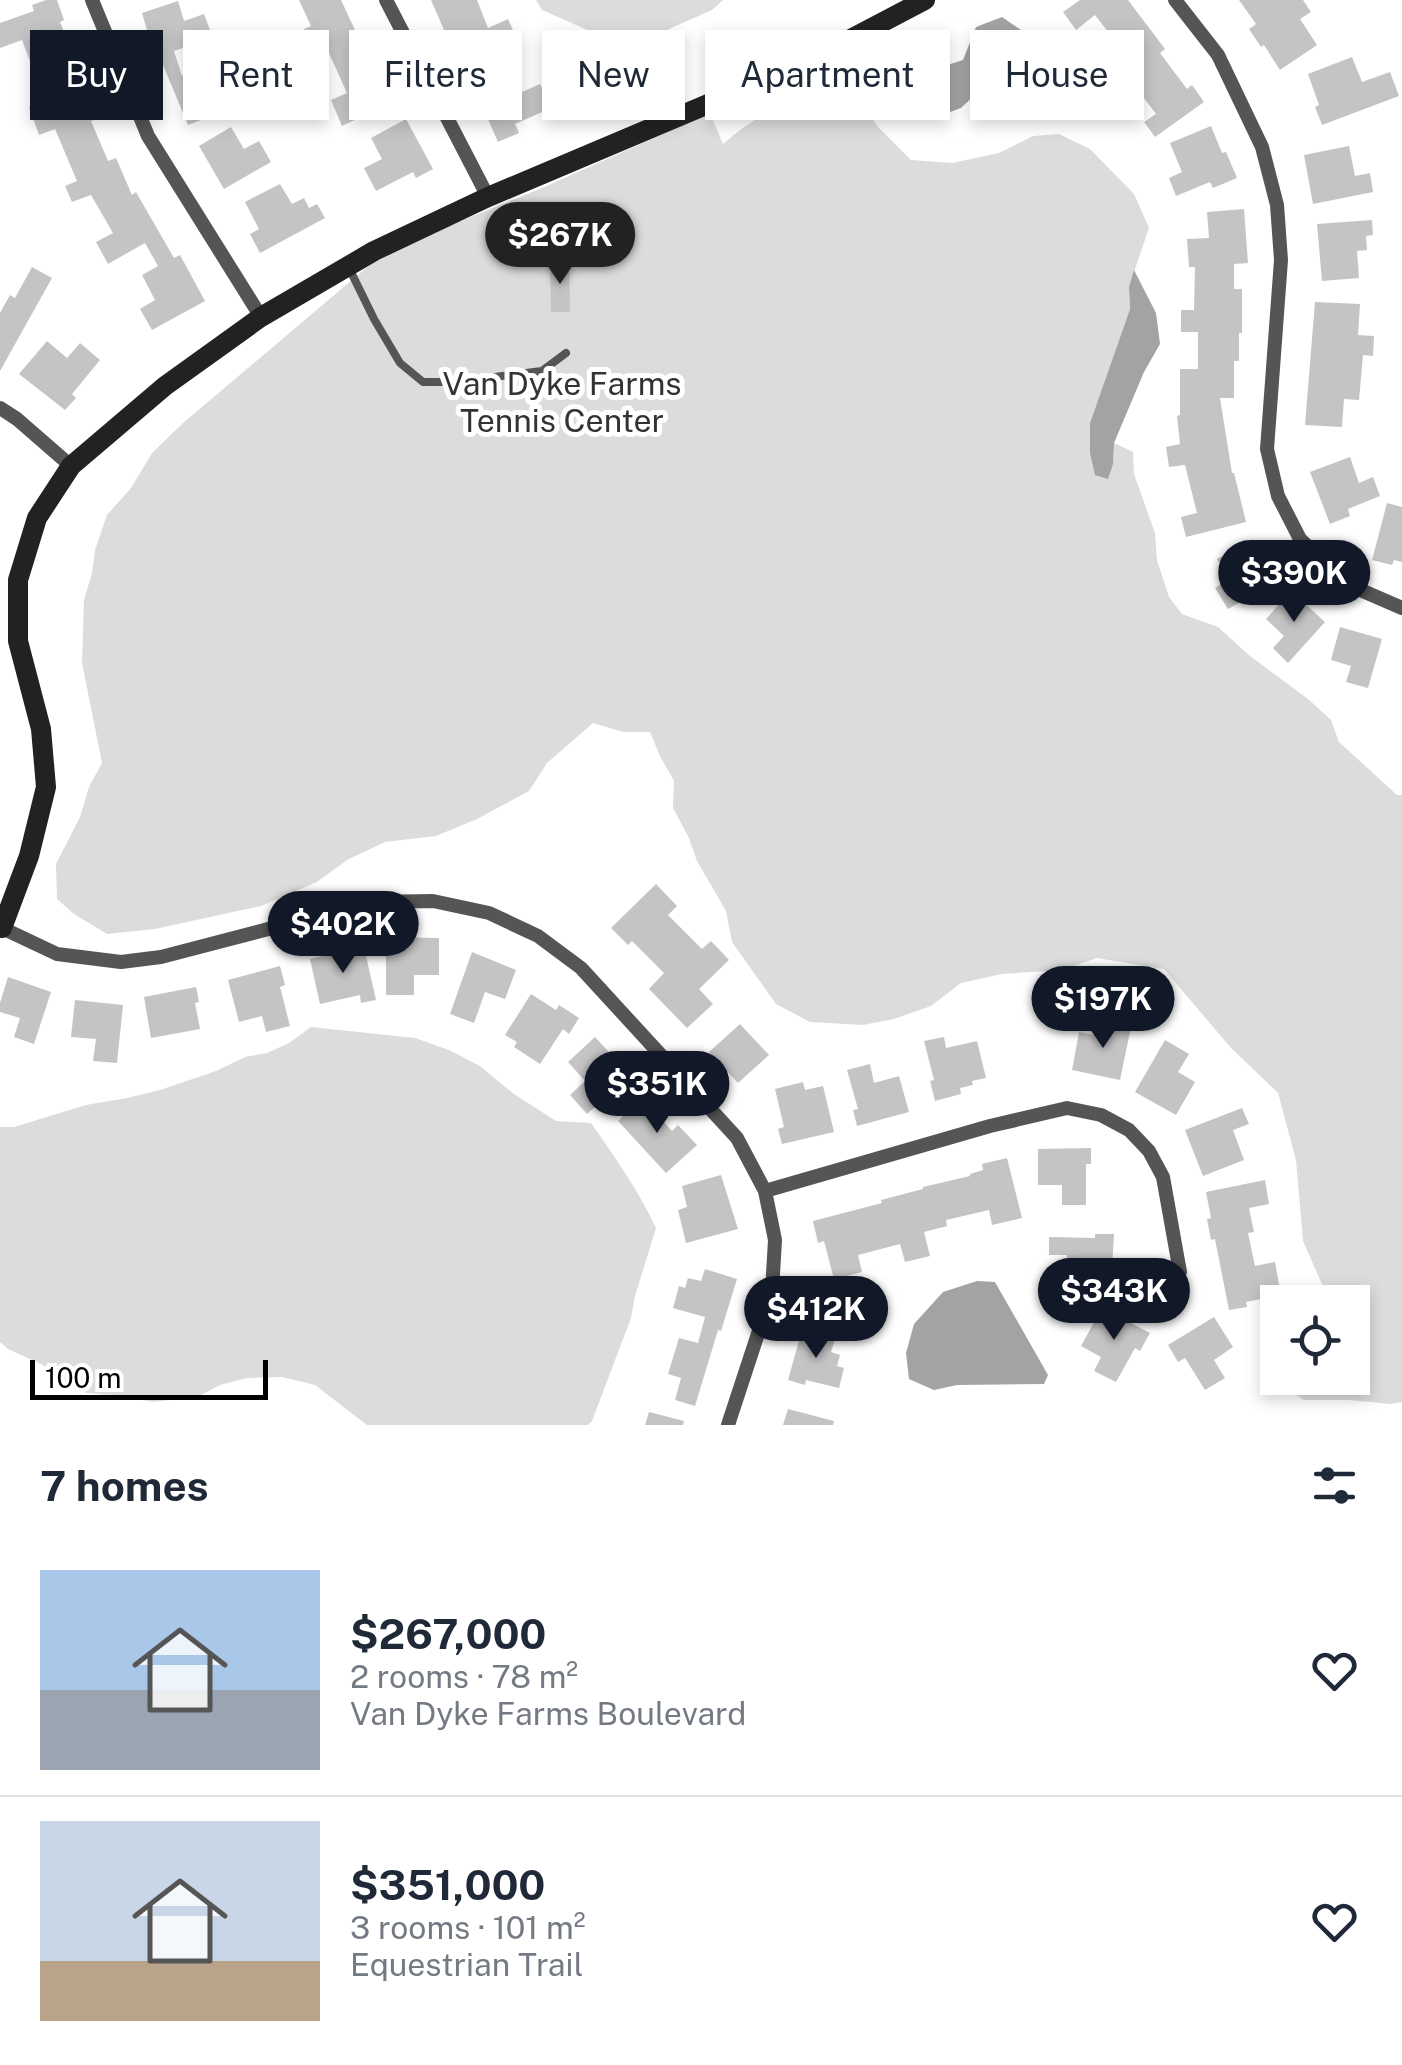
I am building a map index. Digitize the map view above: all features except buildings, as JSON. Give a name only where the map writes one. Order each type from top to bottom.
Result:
[{"type":"street","points":[[92,0],[148,136],[261,317]]},
{"type":"street","points":[[386,0],[488,198]]},
{"type":"street","points":[[728,1425],[772,1291],[775,1240],[765,1191],[738,1138],[580,968],[538,936],[489,913],[433,901],[372,902],[161,957],[121,962],[57,954],[1,927],[29,856],[46,787],[41,728],[18,641],[18,580],[37,518],[71,466],[165,386],[261,317],[374,251],[802,64],[925,0]]},
{"type":"street","points":[[1176,0],[1218,55],[1262,146],[1276,205],[1282,260],[1267,450],[1278,496],[1300,539],[1349,585],[1402,608]]},
{"type":"street","points":[[0,408],[71,466]]},
{"type":"street","points":[[765,1191],[990,1126],[1067,1108],[1101,1115],[1129,1130],[1149,1151],[1163,1177],[1180,1272]]},
{"type":"lane","points":[[348,266],[400,364],[422,382],[455,382],[542,371],[566,354]]},
{"type":"green space","points":[[536,0],[723,0],[712,10],[667,30],[588,30],[542,10]]},
{"type":"green space","name":"Van Dyke Farms Tennis Center","points":[[705,115],[705,120],[713,120],[723,144],[756,120],[873,120],[911,160],[952,163],[999,153],[1033,136],[1059,134],[1090,149],[1134,194],[1149,228],[1129,287],[1130,309],[1090,423],[1113,464],[1114,443],[1133,452],[1134,474],[1155,533],[1157,560],[1169,597],[1182,614],[1218,627],[1308,699],[1331,720],[1339,742],[1397,795],[1402,795],[1402,1402],[1304,1400],[1296,1395],[1370,1395],[1370,1285],[1322,1285],[1303,1241],[1296,1160],[1278,1093],[1231,1048],[1164,969],[1097,958],[1062,970],[1002,974],[961,983],[931,1006],[894,1019],[863,1025],[810,1022],[776,1004],[732,942],[726,911],[673,808],[674,781],[650,732],[623,732],[593,723],[547,763],[529,791],[436,836],[385,842],[347,860],[317,882],[261,906],[155,929],[107,934],[57,899],[56,864],[102,763],[82,663],[84,600],[107,515],[131,488],[152,453],[385,252]]},
{"type":"green space","points":[[311,1027],[415,1038],[480,1066],[556,1121],[591,1123],[656,1228],[631,1318],[588,1425],[367,1425],[315,1385],[282,1377],[247,1378],[220,1385],[197,1397],[153,1402],[87,1393],[62,1385],[43,1365],[0,1342],[0,1127],[14,1127],[86,1105],[160,1090],[245,1057],[267,1053]]},
{"type":"shaded area","points":[[1002,17],[1021,30],[975,30]]},
{"type":"shaded area","points":[[970,42],[970,99],[950,112],[950,64],[963,60]]},
{"type":"shaded area","points":[[1134,270],[1156,313],[1160,344],[1114,443],[1108,479],[1095,475],[1090,423],[1130,309],[1129,287]]},
{"type":"shaded area","points":[[977,1281],[995,1282],[1048,1375],[1044,1384],[957,1385],[934,1390],[909,1379],[906,1353],[914,1324],[943,1292]]}]
